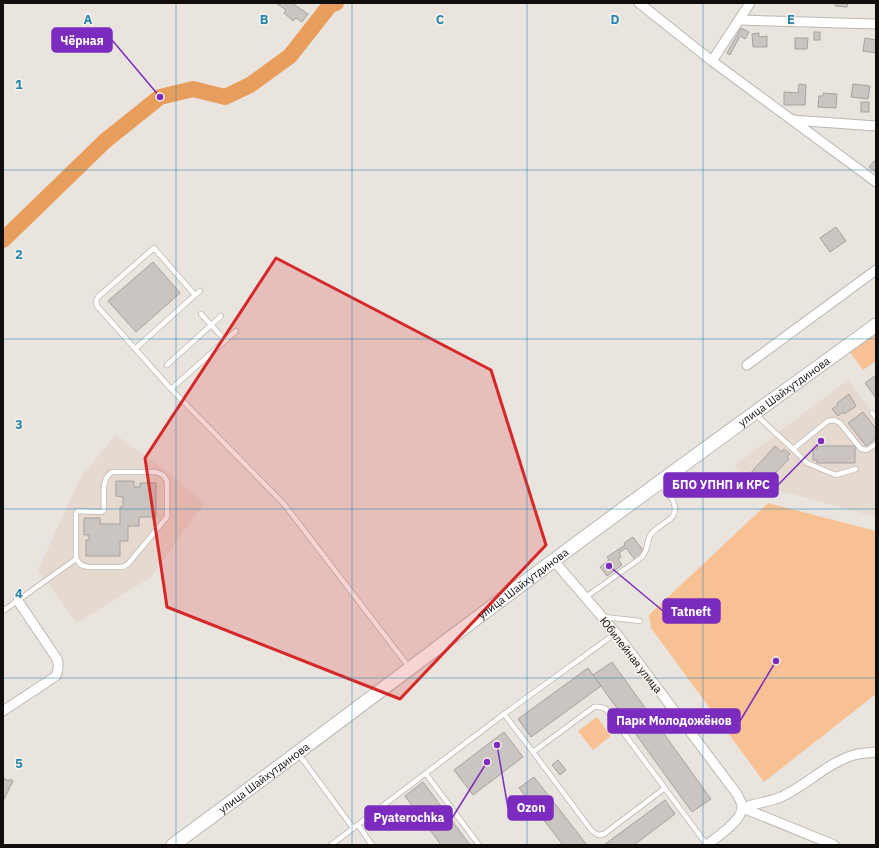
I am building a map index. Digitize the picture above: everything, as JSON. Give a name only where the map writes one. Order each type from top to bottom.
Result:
[{"type":"main road","name":"улица Шайхутдинова","points":[[173,845],[754,413],[876,325]]},
{"type":"street","points":[[639,3],[712,61],[876,182]]},
{"type":"street","points":[[712,61],[750,3]]},
{"type":"street","points":[[739,20],[876,24]]},
{"type":"street","points":[[792,120],[876,126]]},
{"type":"street","points":[[747,365],[876,270]]},
{"type":"street","name":"Юбилейная улица","points":[[554,561],[616,633],[737,794],[741,801],[742,808]]},
{"type":"street","points":[[3,711],[56,676],[58,671],[56,659],[18,601]]},
{"type":"street","points":[[742,808],[780,798],[833,764],[855,755],[876,752]]},
{"type":"street","points":[[742,808],[834,845]]},
{"type":"street","points":[[707,845],[740,816],[742,808]]},
{"type":"lane","points":[[158,244],[98,297],[96,302],[97,306],[171,389],[284,504],[411,669]]},
{"type":"lane","points":[[154,248],[195,295]]},
{"type":"lane","points":[[135,349],[200,291]]},
{"type":"lane","points":[[201,314],[225,340]]},
{"type":"lane","points":[[167,365],[222,316]]},
{"type":"lane","points":[[171,389],[236,331]]},
{"type":"lane","points":[[754,413],[807,463],[836,475],[856,469]]},
{"type":"lane","points":[[872,413],[876,417]]},
{"type":"lane","points":[[793,449],[828,422],[834,420],[840,423],[861,449],[867,450],[876,444]]},
{"type":"lane","points":[[156,472],[163,475],[167,481],[167,517],[128,564],[123,567],[88,567],[81,565],[76,559],[76,513],[78,511],[103,511],[105,482],[110,473],[156,472]]},
{"type":"lane","points":[[586,598],[642,557],[646,552],[652,533],[672,517],[675,509],[672,498],[660,483]]},
{"type":"lane","points":[[3,611],[76,559]]},
{"type":"lane","points":[[602,617],[640,622]]},
{"type":"lane","points":[[331,845],[504,714],[616,633]]},
{"type":"lane","points":[[533,752],[594,707],[601,707],[608,712],[707,845]]},
{"type":"lane","points":[[504,714],[592,831],[598,835],[604,834],[665,788]]},
{"type":"lane","points":[[298,753],[355,827],[372,845]]},
{"type":"lane","points":[[426,774],[479,845]]},
{"type":"lane","points":[[818,839],[826,845]]},
{"type":"highlighted area","points":[[276,258],[491,370],[546,545],[400,699],[167,607],[145,458]]},
{"type":"shaded area","points":[[876,331],[876,361],[863,370],[849,351]]},
{"type":"shaded area","points":[[848,380],[876,417],[876,517],[763,486],[746,476],[734,466]]},
{"type":"shaded area","points":[[116,435],[167,471],[204,503],[151,577],[77,623],[38,570],[81,477]]},
{"type":"shaded area","points":[[768,503],[876,531],[876,694],[764,782],[651,628],[649,615]]},
{"type":"shaded area","points":[[597,717],[611,736],[593,750],[578,731]]},
{"type":"building","points":[[276,3],[292,3],[308,14],[302,22],[296,18],[293,21],[284,13],[286,10]]},
{"type":"building","points":[[835,3],[848,3],[847,7],[835,6]]},
{"type":"building","points":[[741,28],[749,32],[745,39],[740,36],[730,55],[727,53]]},
{"type":"building","points":[[814,32],[820,32],[820,40],[814,40]]},
{"type":"building","points":[[759,33],[759,37],[767,36],[767,47],[753,47],[752,34]]},
{"type":"building","points":[[795,38],[808,38],[807,49],[795,49]]},
{"type":"building","points":[[865,38],[876,40],[876,53],[863,51]]},
{"type":"building","points":[[799,84],[806,85],[805,105],[784,105],[784,92],[798,93]]},
{"type":"building","points":[[853,84],[870,86],[868,99],[851,97]]},
{"type":"building","points":[[823,93],[837,94],[836,108],[818,107],[819,96],[823,96]]},
{"type":"building","points":[[861,102],[869,102],[869,112],[861,112]]},
{"type":"building","points":[[874,161],[876,162],[876,172],[869,167]]},
{"type":"building","points":[[836,227],[846,241],[830,252],[820,238]]},
{"type":"building","points":[[153,262],[180,293],[136,332],[108,301]]},
{"type":"building","points":[[876,375],[876,398],[865,383]]},
{"type":"building","points":[[849,394],[856,406],[838,416],[832,409]]},
{"type":"building","points":[[863,412],[876,429],[876,438],[866,446],[848,423]]},
{"type":"building","points":[[775,446],[782,452],[784,449],[790,454],[787,457],[789,459],[762,487],[747,477]]},
{"type":"building","points":[[817,446],[855,446],[855,463],[817,463],[817,460],[813,460],[813,449],[817,449]]},
{"type":"building","points":[[116,481],[134,481],[134,487],[140,487],[140,483],[156,483],[156,517],[139,517],[139,526],[128,526],[128,541],[120,541],[120,556],[86,556],[86,540],[89,540],[89,535],[84,535],[84,518],[100,518],[100,524],[120,524],[120,507],[123,507],[123,497],[116,496]]},
{"type":"building","points":[[633,537],[646,554],[636,561],[626,548],[619,553],[621,557],[618,559],[622,565],[607,576],[600,567],[609,560],[607,557],[625,545],[624,543]]},
{"type":"building","points":[[612,662],[711,799],[692,812],[593,675]]},
{"type":"building","points":[[588,668],[601,686],[531,737],[518,719]]},
{"type":"building","points":[[504,732],[523,757],[473,795],[454,770]]},
{"type":"building","points":[[558,760],[566,770],[560,775],[552,765]]},
{"type":"building","points":[[534,777],[587,845],[563,845],[519,788]]},
{"type":"building","points":[[3,778],[13,781],[3,801]]},
{"type":"building","points":[[423,782],[470,845],[441,845],[405,796]]},
{"type":"building","points":[[665,800],[675,814],[634,845],[604,845]]},
{"type":"waterway","points":[[3,240],[105,141],[160,97],[193,89],[225,97],[250,85],[290,56],[330,5],[336,3]]},
{"type":"place","name":"Чёрная","points":[[160,97]]},
{"type":"place","name":"БПО УПНП и КРС","points":[[821,441]]},
{"type":"place","name":"Tatneft","points":[[609,566]]},
{"type":"place","name":"Парк Молодожёнов","points":[[776,661]]},
{"type":"place","name":"Ozon","points":[[497,745]]},
{"type":"place","name":"Pyaterochka","points":[[487,762]]}]
